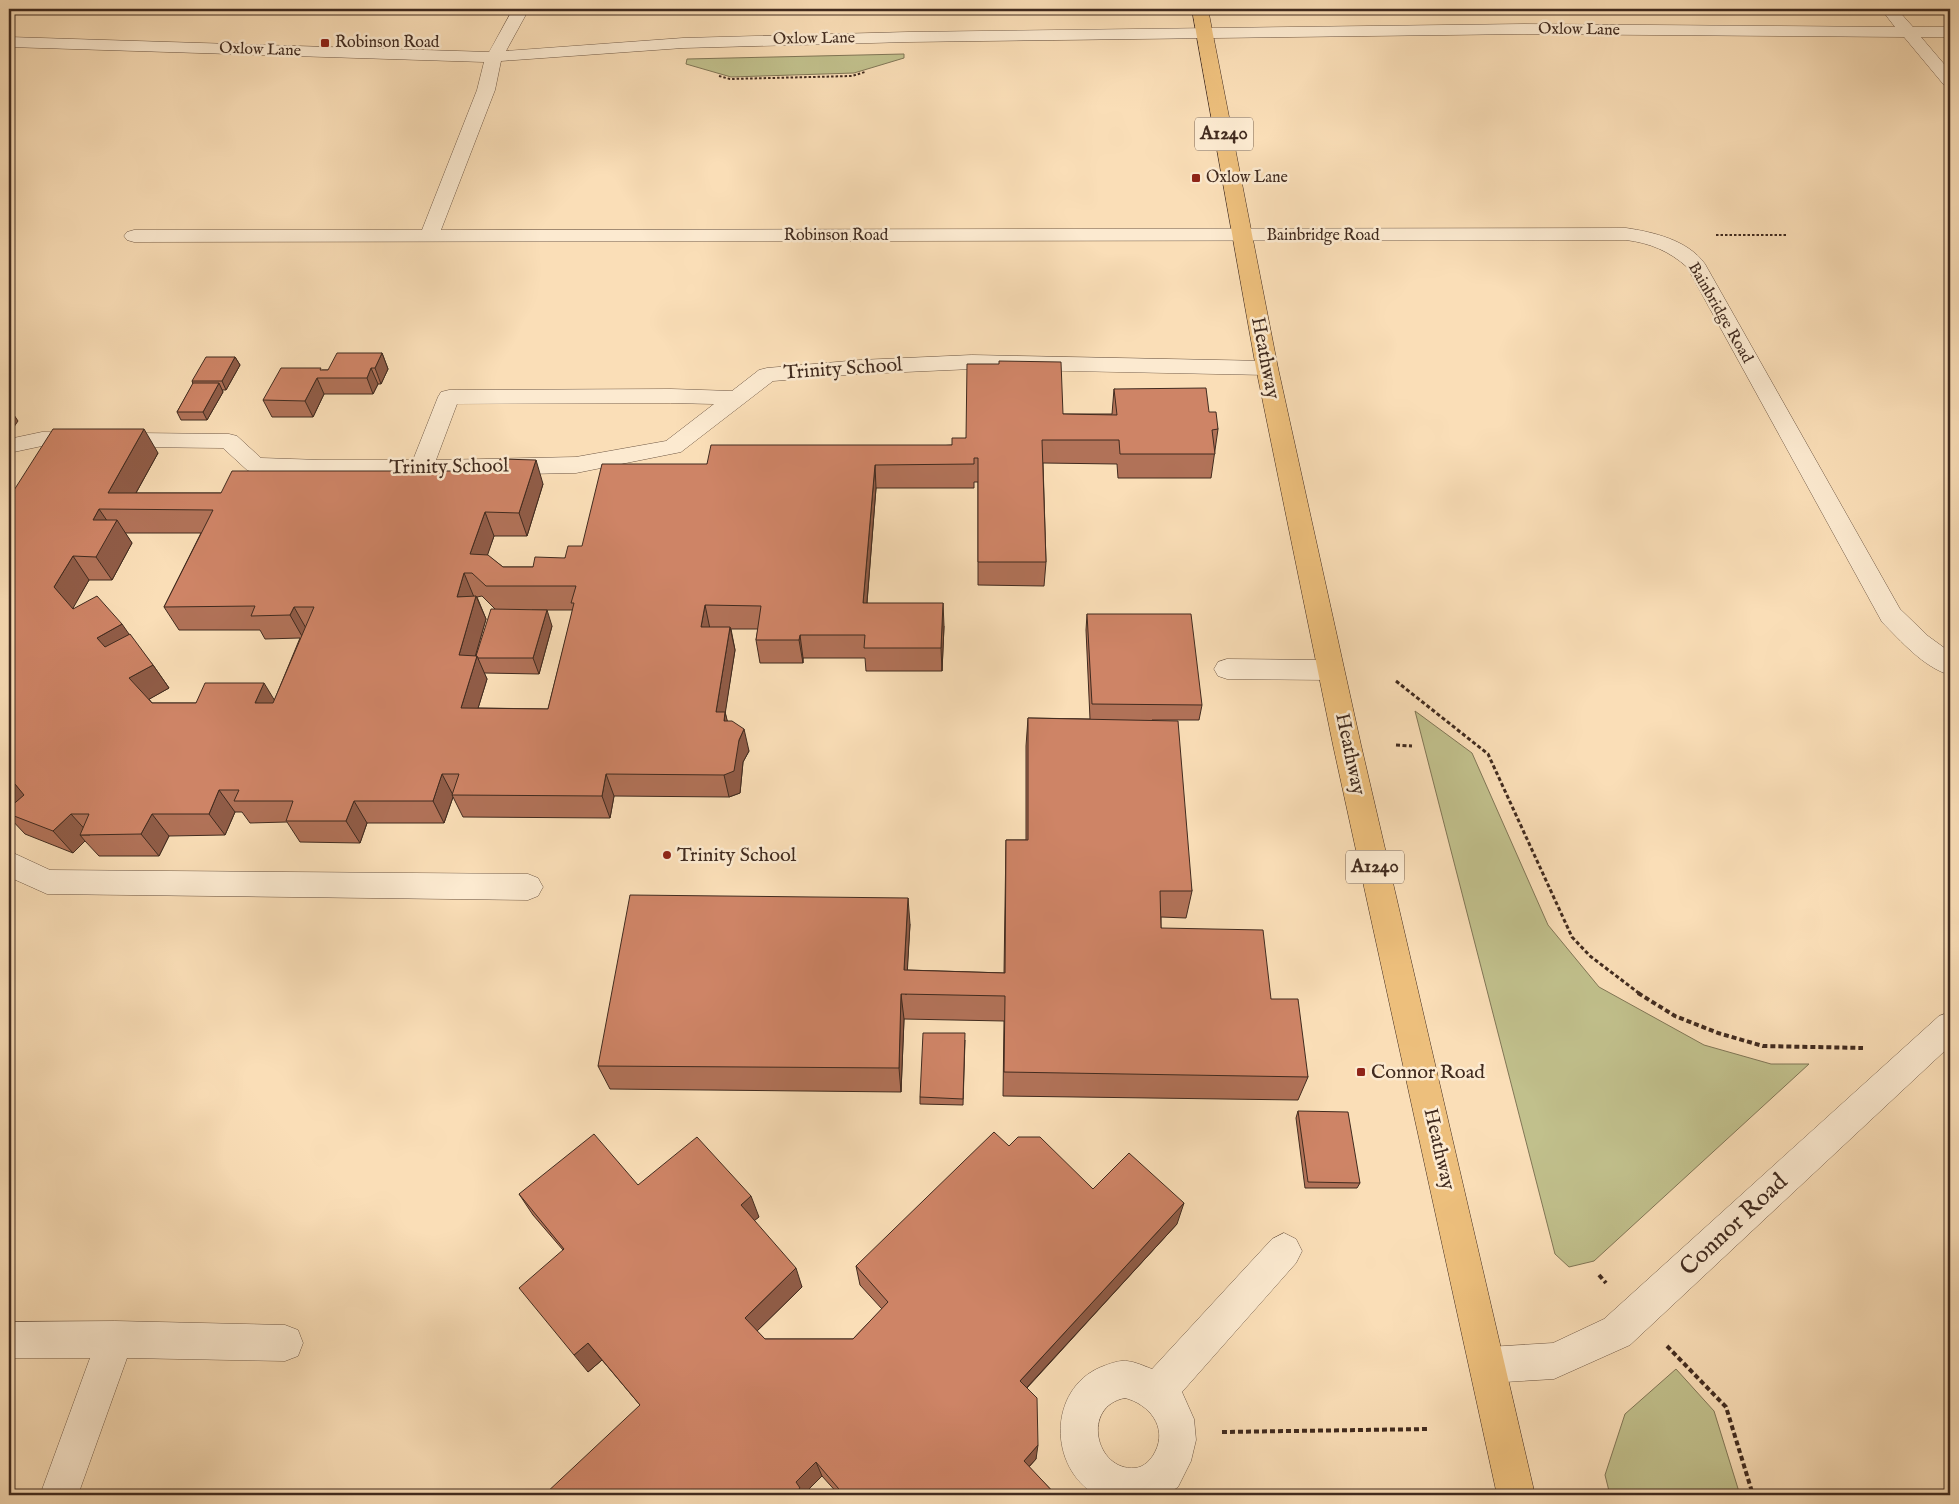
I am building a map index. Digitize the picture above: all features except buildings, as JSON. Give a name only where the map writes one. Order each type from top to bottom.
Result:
[{"type":"main road","name":"Heathway","points":[[1200,9],[1267,368],[1332,670],[1516,1495]]},
{"type":"street","points":[[429,236],[486,90],[494,57],[521,9]]},
{"type":"street","points":[[1889,9],[1950,81]]},
{"type":"street","name":"Oxlow Lane","points":[[9,42],[494,57],[682,43],[908,37],[1524,30],[1950,32]]},
{"type":"street","name":"Bainbridge Road","points":[[1243,236],[1626,234],[1641,236],[1670,245],[1685,254],[1695,264],[1891,615],[1919,643],[1950,665]]},
{"type":"street","name":"Robinson Road","points":[[134,236],[1243,236]]},
{"type":"street","name":"Trinity School","points":[[9,446],[34,439],[229,441],[255,465],[321,468],[421,468],[576,465],[673,447],[767,375],[860,367],[972,362],[1267,368]]},
{"type":"street","points":[[421,468],[449,397],[736,398]]},
{"type":"street","points":[[1227,670],[1332,670]]},
{"type":"street","points":[[9,863],[47,882],[528,887]]},
{"type":"street","name":"Connor Road","points":[[1488,1365],[1554,1361],[1617,1332],[1950,1026]]},
{"type":"street","points":[[1157,1392],[1284,1251]]},
{"type":"street","points":[[59,1495],[115,1339]]},
{"type":"street","points":[[9,1340],[115,1339],[285,1343]]},
{"type":"street","points":[[1125,1379],[1142,1383],[1157,1392],[1169,1406],[1176,1422],[1178,1440],[1174,1458],[1165,1472],[1140,1491],[1107,1481],[1093,1471],[1084,1456],[1079,1440],[1079,1421],[1084,1404],[1095,1391],[1109,1382],[1125,1379]]},
{"type":"path","points":[[1670,245],[1684,236],[1786,234]]},
{"type":"path","points":[[1396,681],[1488,754],[1558,912],[1572,937],[1590,956],[1626,985],[1675,1016],[1718,1033],[1763,1046],[1925,1048]]},
{"type":"path","points":[[1396,745],[1412,746]]},
{"type":"path","points":[[1674,1352],[1726,1407],[1753,1495]]},
{"type":"path","points":[[1177,1433],[1430,1429]]},
{"type":"shaded area","points":[[904,54],[904,58],[854,73],[731,77],[686,64],[687,59]]},
{"type":"shaded area","points":[[1415,711],[1472,753],[1548,925],[1599,987],[1704,1045],[1771,1064],[1809,1064],[1594,1261],[1569,1267],[1555,1254]]},
{"type":"shaded area","points":[[1676,1369],[1714,1411],[1740,1495],[1610,1495],[1605,1475],[1625,1414]]},
{"type":"place","name":"Robinson Road","points":[[325,43]]},
{"type":"place","name":"Oxlow Lane","points":[[1196,178]]},
{"type":"place","name":"Trinity School","points":[[667,855]]},
{"type":"place","name":"Connor Road","points":[[1361,1072]]}]
